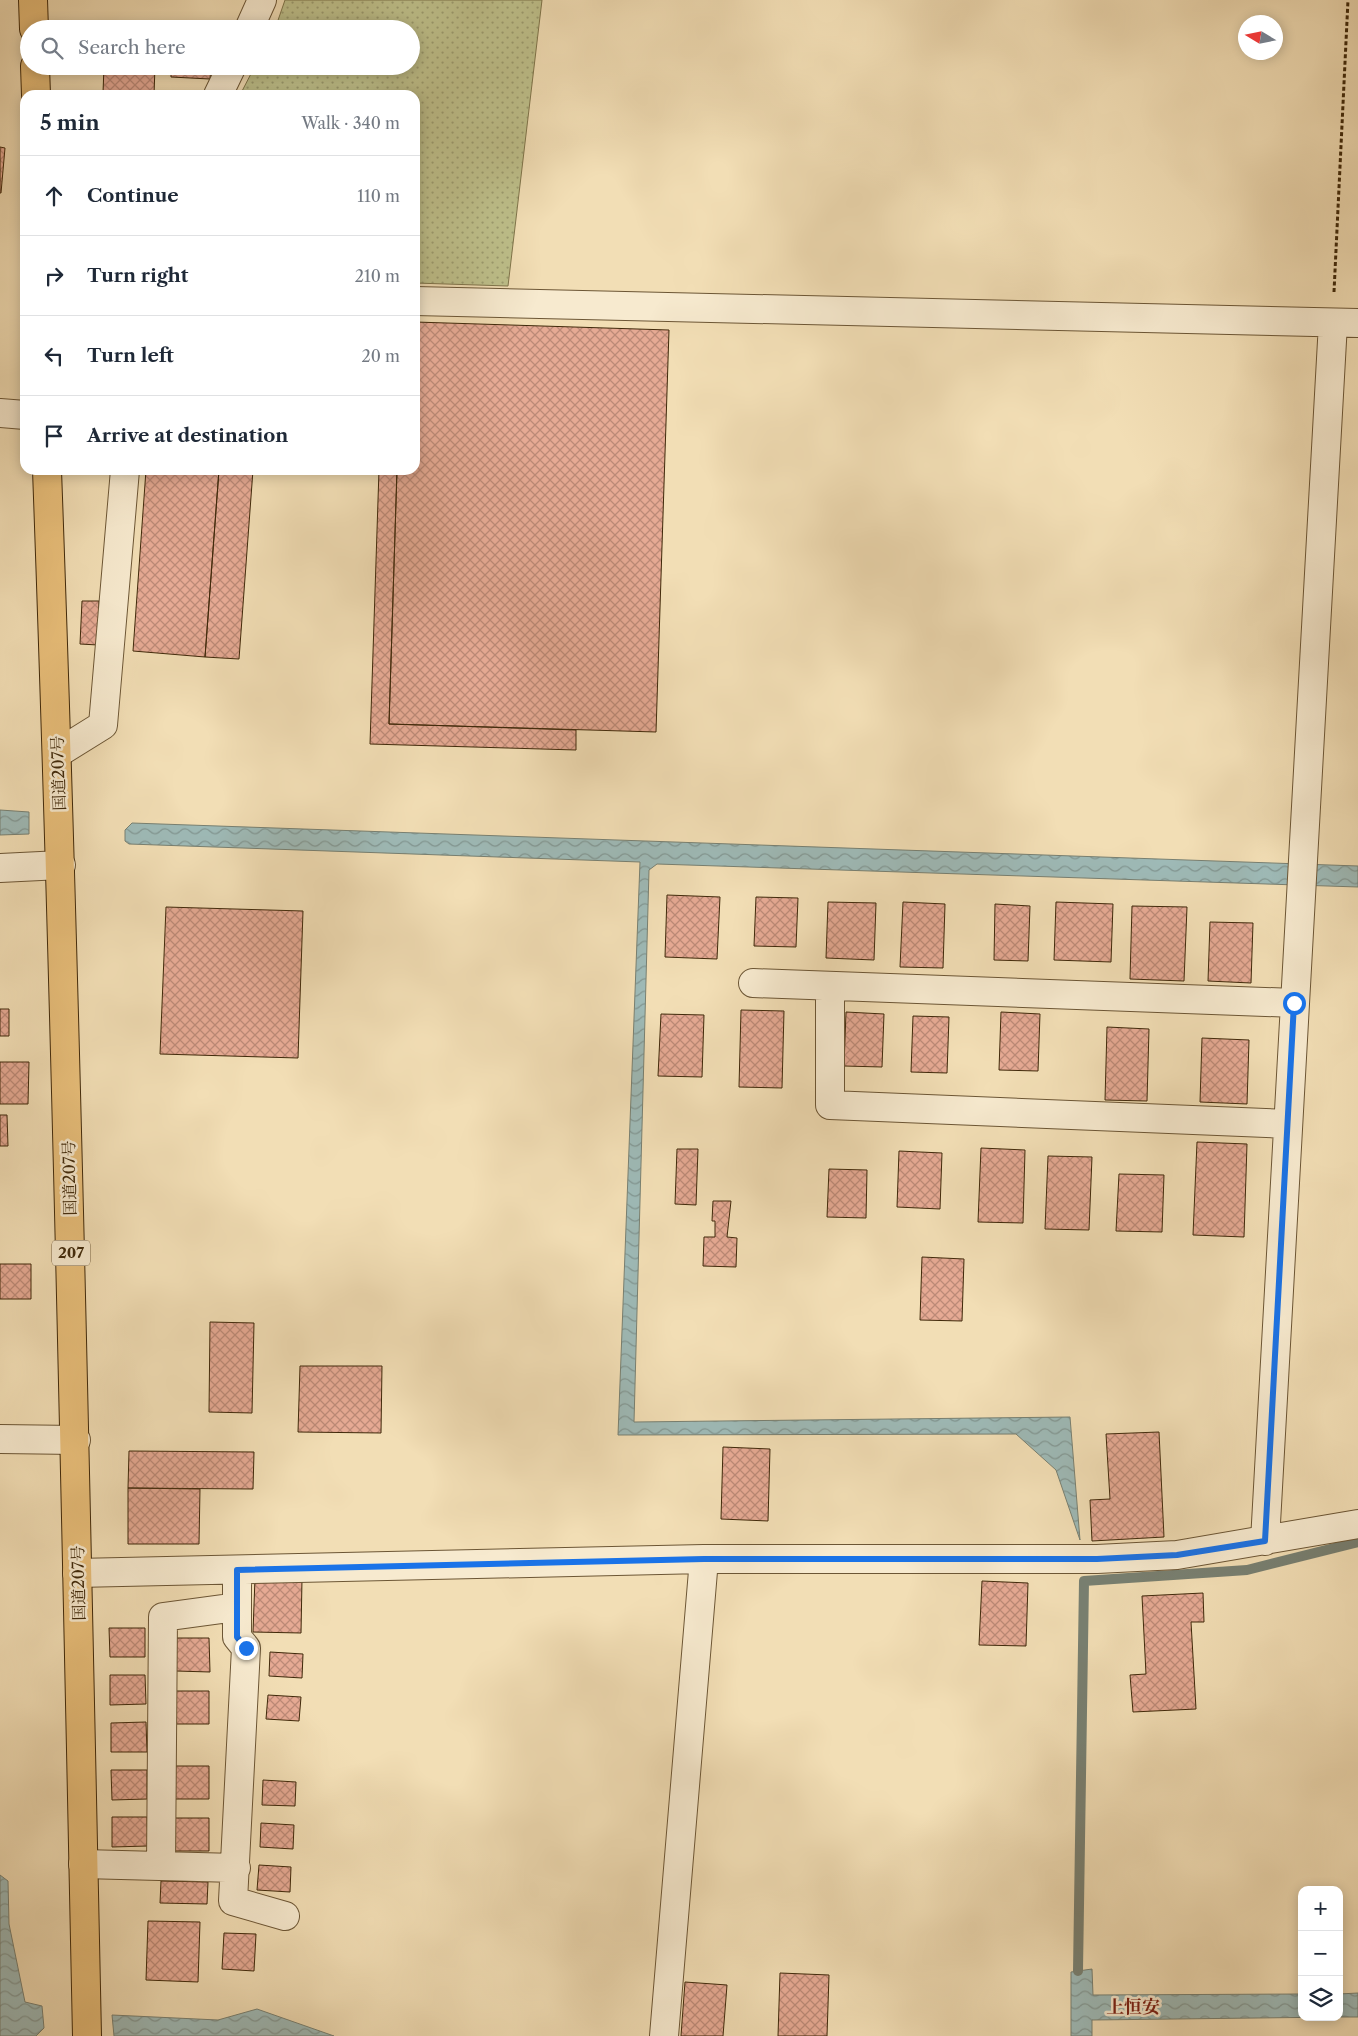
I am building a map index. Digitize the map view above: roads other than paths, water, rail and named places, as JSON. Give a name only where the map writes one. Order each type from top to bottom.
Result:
[{"type":"highway","points":[[33,0],[34,20]]},
{"type":"highway","points":[[35,75],[36,90]]},
{"type":"highway","name":"国道207号","points":[[48,475],[58,753],[76,1440],[87,2036]]},
{"type":"street","points":[[253,20],[262,0]]},
{"type":"street","points":[[220,90],[228,75]]},
{"type":"street","points":[[420,301],[1345,323],[1303,850],[1265,1541]]},
{"type":"street","points":[[0,413],[20,415]]},
{"type":"street","points":[[58,753],[102,725],[125,475]]},
{"type":"street","points":[[0,868],[61,865]]},
{"type":"street","points":[[753,983],[1294,1003]]},
{"type":"street","points":[[830,986],[830,1105],[1288,1124]]},
{"type":"street","points":[[0,1439],[76,1440]]},
{"type":"street","points":[[77,1573],[704,1559],[1097,1559],[1177,1555],[1358,1524]]},
{"type":"street","points":[[664,2036],[704,1559]]},
{"type":"street","points":[[237,1570],[237,1637],[246,1648],[233,1901],[284,1916]]},
{"type":"street","points":[[161,1866],[163,1617],[237,1607]]},
{"type":"street","points":[[83,1864],[236,1868]]},
{"type":"water","points":[[0,810],[29,812],[29,834],[0,835]]},
{"type":"water","points":[[132,823],[1358,866],[1358,887],[657,864],[649,870],[634,1422],[1070,1417],[1080,1540],[1056,1470],[1016,1434],[618,1435],[640,862],[129,844],[125,841],[125,830]]},
{"type":"water","points":[[0,1875],[8,1881],[9,1924],[25,2002],[42,2006],[44,2028],[36,2036],[0,2036]]},
{"type":"water","points":[[1092,1969],[1093,1995],[1298,1994],[1298,2017],[1092,2020],[1092,2036],[1071,2036],[1071,1972]]},
{"type":"water","points":[[1358,1993],[1358,2017],[1343,2017],[1343,1994]]},
{"type":"water","points":[[257,2009],[334,2036],[114,2036],[112,2015],[218,2020]]},
{"type":"waterway","points":[[1078,1971],[1084,1581],[1247,1570],[1358,1542]]},
{"type":"district","name":"上恒安","points":[[1133,2007]]}]
